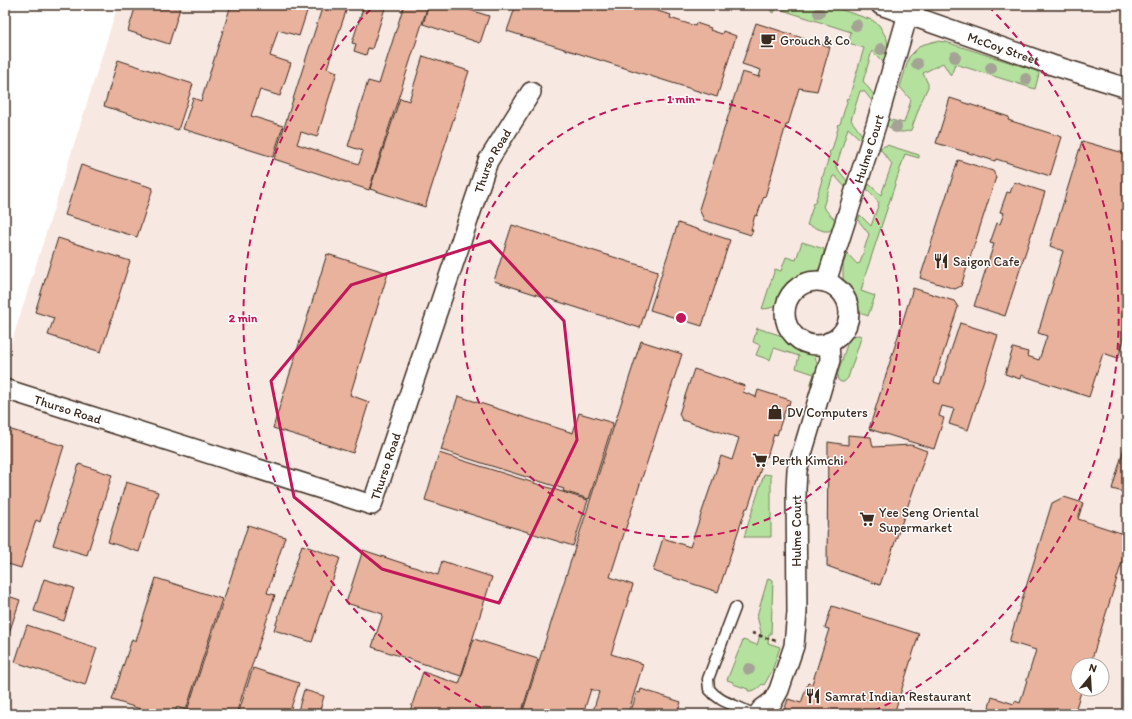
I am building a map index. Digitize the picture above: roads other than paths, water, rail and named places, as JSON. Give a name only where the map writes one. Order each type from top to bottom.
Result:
[{"type":"street","name":"McCoy Street","points":[[881,5],[1052,65],[1127,88]]},
{"type":"street","name":"Hulme Court","points":[[826,282],[876,125],[908,14]]},
{"type":"street","name":"Thurso Road","points":[[5,389],[372,505],[488,161],[531,92]]},
{"type":"street","points":[[817,280],[826,282],[835,286],[847,301],[849,311],[846,327],[836,339],[829,342],[810,344],[801,341],[793,335],[788,327],[784,309],[787,300],[799,285],[817,280]]},
{"type":"street","name":"Hulme Court","points":[[758,714],[773,701],[779,690],[794,646],[797,612],[797,470],[830,360],[829,342]]},
{"type":"lane","points":[[735,608],[708,679],[708,689],[722,701],[743,708],[752,714]]},
{"type":"place","name":"Grouch & Co","points":[[768,40]]},
{"type":"place","name":"Saigon Cafe","points":[[941,261]]},
{"type":"place","name":"DV Computers","points":[[775,412]]},
{"type":"place","name":"Perth Kimchi","points":[[760,460]]},
{"type":"place","name":"Yee Seng Oriental Supermarket","points":[[867,519]]},
{"type":"place","name":"Samrat Indian Restaurant","points":[[813,696]]}]
